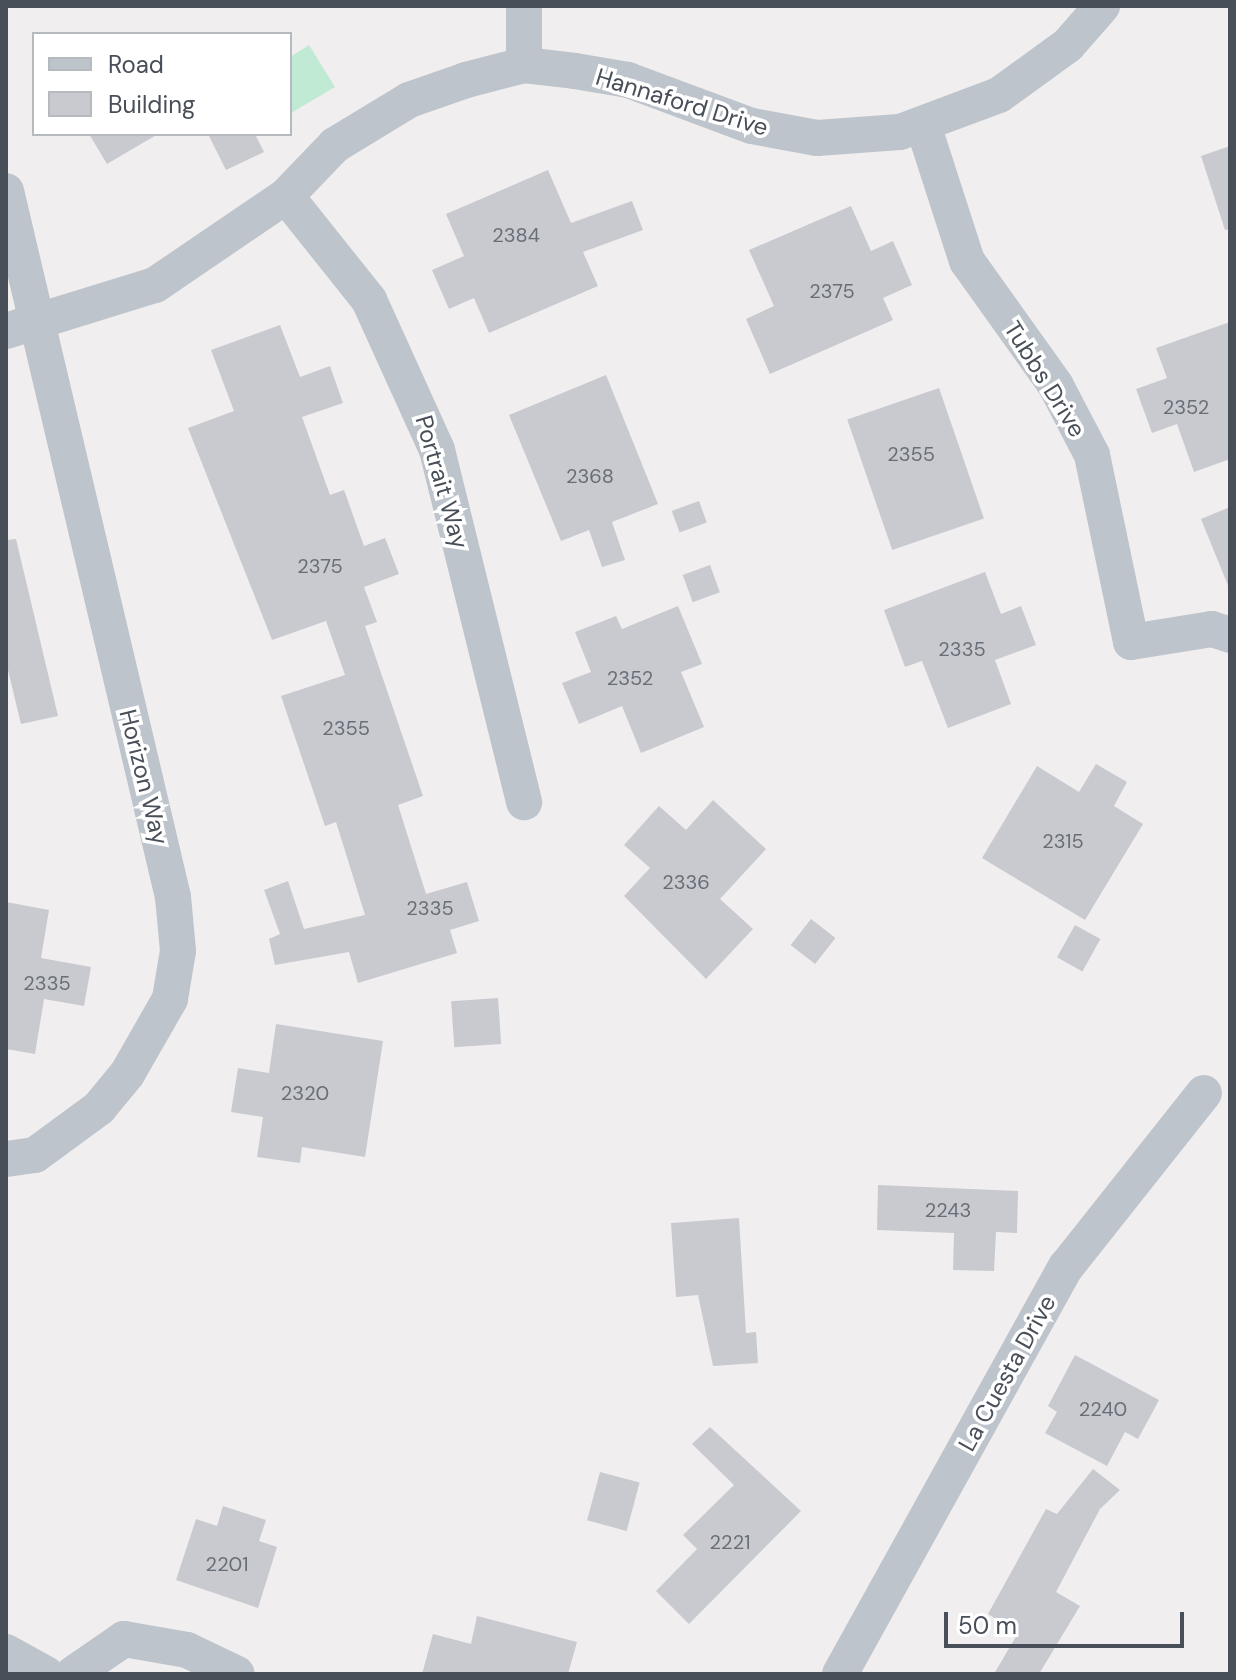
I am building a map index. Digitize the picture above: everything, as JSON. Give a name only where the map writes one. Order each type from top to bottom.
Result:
[{"type":"street","points":[[524,6],[524,65]]},
{"type":"street","name":"Hannaford Drive","points":[[20,328],[155,285],[286,196],[335,145],[409,100],[524,65],[628,80],[752,126],[817,138],[924,128],[1035,73],[1102,6]]},
{"type":"street","name":"Tubbs Drive","points":[[924,128],[967,261],[1056,386],[1092,455],[1131,642],[1212,629],[1230,635]]},
{"type":"street","name":"Horizon Way","points":[[6,191],[20,328],[173,897],[178,951],[170,999],[127,1074],[99,1108],[35,1155],[6,1159]]},
{"type":"street","name":"Portrait Way","points":[[286,196],[369,300],[437,450],[524,802]]},
{"type":"street","name":"La Cuesta Drive","points":[[840,1674],[1066,1267],[1204,1093]]},
{"type":"street","points":[[73,1674],[124,1639],[153,1640],[237,1674]]},
{"type":"street","points":[[6,1652],[46,1674]]},
{"type":"green space","points":[[309,45],[335,87],[292,112],[292,56]]},
{"type":"building","points":[[90,136],[155,136],[107,164]]},
{"type":"building","points":[[209,136],[256,136],[264,152],[226,170]]},
{"type":"building","points":[[1230,146],[1230,229],[1225,230],[1201,156]]},
{"type":"building","points":[[548,170],[571,223],[632,201],[643,230],[583,252],[598,286],[489,333],[474,298],[449,309],[432,270],[464,256],[446,214]]},
{"type":"building","points":[[851,206],[871,251],[893,241],[912,285],[883,298],[893,320],[770,374],[746,319],[774,306],[749,250]]},
{"type":"building","points":[[1230,322],[1230,459],[1194,472],[1177,424],[1152,433],[1136,389],[1167,378],[1156,348]]},
{"type":"building","points":[[280,325],[300,377],[330,366],[343,403],[302,417],[330,495],[344,490],[364,546],[385,538],[399,574],[364,587],[377,622],[365,626],[423,796],[398,805],[426,894],[467,882],[479,921],[450,930],[457,953],[358,983],[349,952],[275,965],[269,939],[280,934],[264,890],[288,881],[304,929],[365,915],[336,822],[325,826],[281,696],[345,675],[326,621],[272,640],[188,428],[234,411],[211,350]]},
{"type":"building","points":[[606,375],[658,504],[612,522],[625,560],[602,567],[589,530],[561,541],[509,415]]},
{"type":"building","points":[[939,388],[984,518],[892,550],[847,420]]},
{"type":"building","points":[[699,501],[707,523],[680,533],[672,511]]},
{"type":"building","points":[[1230,507],[1230,587],[1229,588],[1201,519]]},
{"type":"building","points":[[16,539],[58,716],[21,724],[6,662],[6,540]]},
{"type":"building","points":[[710,565],[720,592],[693,602],[683,575]]},
{"type":"building","points":[[985,572],[1001,614],[1021,606],[1036,645],[995,660],[1011,704],[948,728],[922,661],[905,667],[884,610]]},
{"type":"building","points":[[678,606],[702,664],[681,672],[704,727],[641,753],[622,706],[579,724],[562,683],[591,672],[575,632],[616,616],[622,629]]},
{"type":"building","points":[[1096,764],[1127,782],[1114,806],[1143,824],[1085,920],[982,858],[1037,766],[1079,792]]},
{"type":"building","points":[[713,800],[766,849],[720,899],[753,929],[706,979],[624,896],[650,868],[624,845],[659,806],[686,830]]},
{"type":"building","points":[[6,902],[49,910],[41,958],[91,967],[84,1006],[44,999],[35,1054],[6,1049]]},
{"type":"building","points":[[811,919],[835,938],[815,964],[791,945]]},
{"type":"building","points":[[1075,925],[1100,939],[1082,971],[1057,957]]},
{"type":"building","points":[[498,998],[501,1044],[454,1047],[451,1001]]},
{"type":"building","points":[[276,1024],[383,1041],[365,1157],[302,1147],[300,1163],[257,1157],[263,1117],[231,1112],[238,1068],[269,1073]]},
{"type":"building","points":[[878,1185],[1018,1191],[1017,1233],[996,1232],[994,1271],[953,1270],[954,1233],[877,1230]]},
{"type":"building","points":[[739,1218],[746,1333],[756,1332],[758,1363],[713,1366],[698,1295],[676,1297],[671,1223]]},
{"type":"building","points":[[1075,1355],[1159,1400],[1138,1439],[1125,1432],[1107,1466],[1045,1433],[1057,1412],[1048,1406]]},
{"type":"building","points":[[710,1427],[801,1511],[689,1624],[656,1591],[697,1549],[683,1535],[734,1485],[692,1444]]},
{"type":"building","points":[[1093,1469],[1120,1490],[1100,1509],[1056,1592],[1080,1606],[1039,1674],[994,1674],[1018,1633],[988,1614],[1046,1509],[1057,1514]]},
{"type":"building","points":[[600,1472],[640,1483],[627,1531],[587,1520]]},
{"type":"building","points":[[223,1506],[266,1520],[259,1541],[277,1547],[258,1608],[176,1580],[196,1519],[217,1526]]},
{"type":"building","points":[[477,1616],[577,1642],[568,1674],[422,1674],[433,1634],[471,1644]]}]
